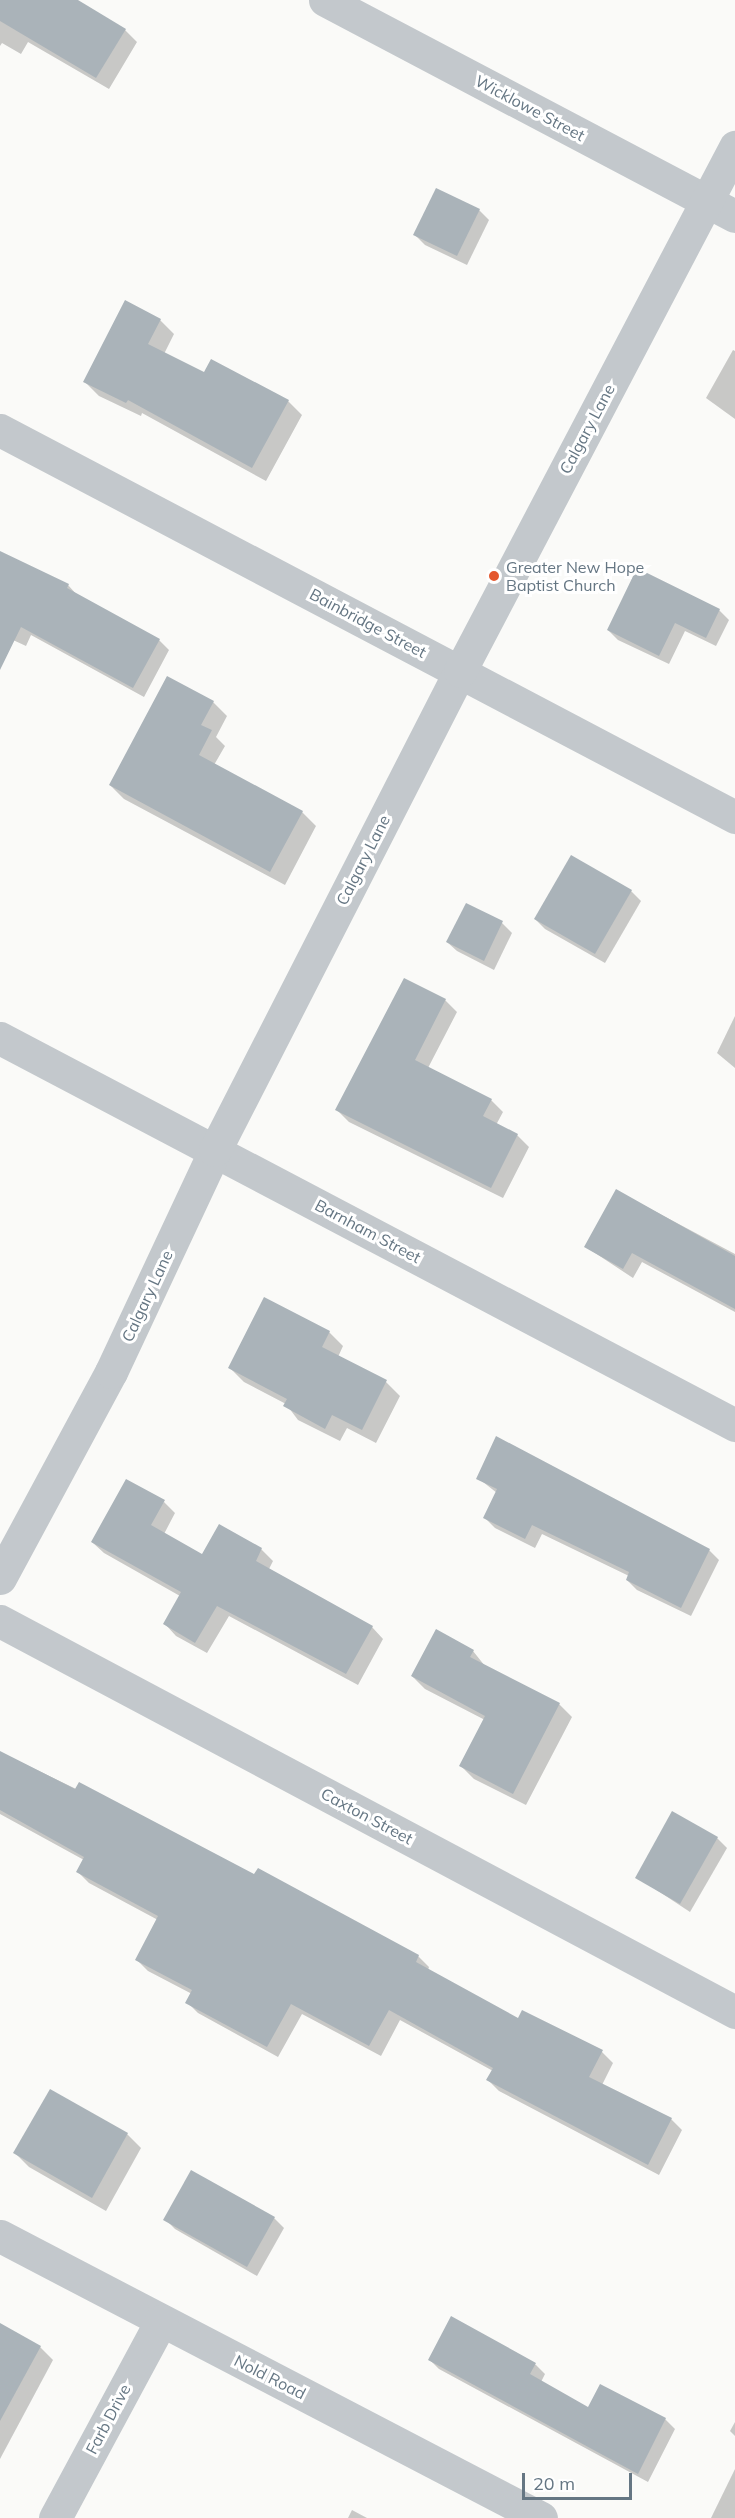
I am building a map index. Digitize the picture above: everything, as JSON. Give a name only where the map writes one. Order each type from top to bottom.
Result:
[{"type":"street","name":"Wicklowe Street","points":[[325,0],[721,209]]},
{"type":"street","name":"Calgary Lane","points":[[0,1578],[111,1372],[215,1150],[460,671],[721,209],[735,147]]},
{"type":"street","name":"Bainbridge Street","points":[[0,430],[735,817]]},
{"type":"street","name":"Barnham Street","points":[[0,1038],[735,1425]]},
{"type":"street","name":"Caxton Street","points":[[0,1621],[735,2012]]},
{"type":"street","name":"Nold Road","points":[[0,2236],[540,2518]]},
{"type":"street","name":"Farb Drive","points":[[56,2518],[161,2320]]},
{"type":"building","points":[[0,0],[78,0],[126,29],[96,78],[0,21]]},
{"type":"building","points":[[436,188],[480,209],[457,256],[413,235]]},
{"type":"building","points":[[125,300],[161,319],[148,344],[204,372],[211,359],[289,400],[252,468],[128,400],[126,403],[83,382]]},
{"type":"building","points":[[0,551],[69,584],[67,588],[160,639],[133,688],[21,627],[0,670]]},
{"type":"building","points":[[637,568],[720,609],[706,638],[675,623],[659,656],[607,630]]},
{"type":"building","points":[[167,676],[214,701],[201,725],[212,730],[199,755],[303,811],[270,872],[109,785]]},
{"type":"building","points":[[571,855],[632,890],[595,954],[534,919]]},
{"type":"building","points":[[466,903],[503,921],[484,961],[446,942]]},
{"type":"building","points":[[404,978],[446,999],[415,1060],[492,1099],[483,1116],[518,1134],[491,1188],[335,1110]]},
{"type":"building","points":[[616,1189],[735,1256],[735,1309],[632,1253],[623,1269],[584,1247]]},
{"type":"building","points":[[264,1297],[330,1331],[322,1347],[387,1380],[362,1430],[332,1415],[325,1429],[283,1406],[287,1399],[228,1368]]},
{"type":"building","points":[[496,1436],[710,1549],[681,1608],[626,1580],[629,1572],[532,1525],[525,1539],[483,1518],[497,1489],[476,1479]]},
{"type":"building","points":[[126,1479],[165,1500],[151,1525],[202,1554],[219,1524],[262,1548],[256,1561],[373,1626],[346,1674],[217,1606],[195,1643],[163,1624],[181,1592],[91,1542]]},
{"type":"building","points":[[436,1629],[474,1650],[470,1657],[560,1703],[513,1794],[459,1766],[485,1716],[411,1676]]},
{"type":"building","points":[[0,1751],[75,1789],[79,1782],[254,1874],[258,1868],[419,1955],[416,1962],[518,2018],[522,2010],[603,2050],[589,2077],[672,2118],[648,2165],[486,2080],[493,2068],[389,2010],[369,2046],[291,2004],[267,2047],[185,2003],[192,1990],[135,1960],[158,1916],[76,1872],[84,1857],[0,1810]]},
{"type":"building","points":[[672,1811],[718,1837],[680,1904],[635,1878]]},
{"type":"building","points":[[50,2089],[128,2133],[92,2198],[13,2153]]},
{"type":"building","points":[[191,2170],[275,2217],[247,2267],[163,2220]]},
{"type":"building","points":[[451,2316],[536,2363],[530,2374],[588,2407],[600,2384],[666,2418],[638,2474],[428,2360]]},
{"type":"building","points":[[0,2323],[41,2346],[0,2421]]},
{"type":"place","name":"Greater New Hope Baptist Church","points":[[494,576]]}]
